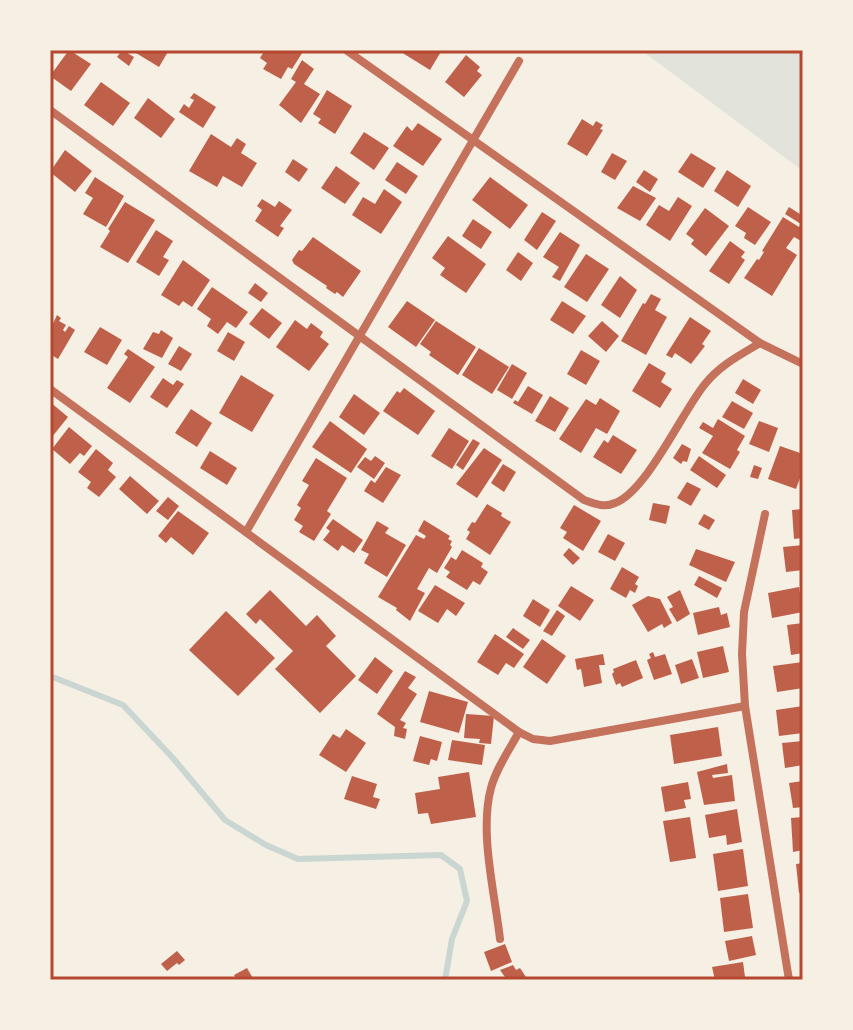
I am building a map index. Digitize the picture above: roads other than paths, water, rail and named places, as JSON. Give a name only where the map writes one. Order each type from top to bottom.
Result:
[{"type":"street","points":[[346,50],[760,343],[803,364]]},
{"type":"street","points":[[246,532],[519,61]]},
{"type":"street","points":[[50,110],[584,500],[601,506],[617,503],[645,475],[704,385],[723,365],[760,343]]},
{"type":"street","points":[[50,389],[519,732],[533,739],[550,741],[745,706]]},
{"type":"street","points":[[765,514],[744,612],[742,654],[745,706],[789,980]]},
{"type":"street","points":[[500,939],[487,835],[488,811],[491,788],[519,732]]},
{"type":"waterway","points":[[50,676],[123,705],[225,820],[266,845],[298,859],[441,855],[460,869],[467,901],[452,939],[445,980]]}]
